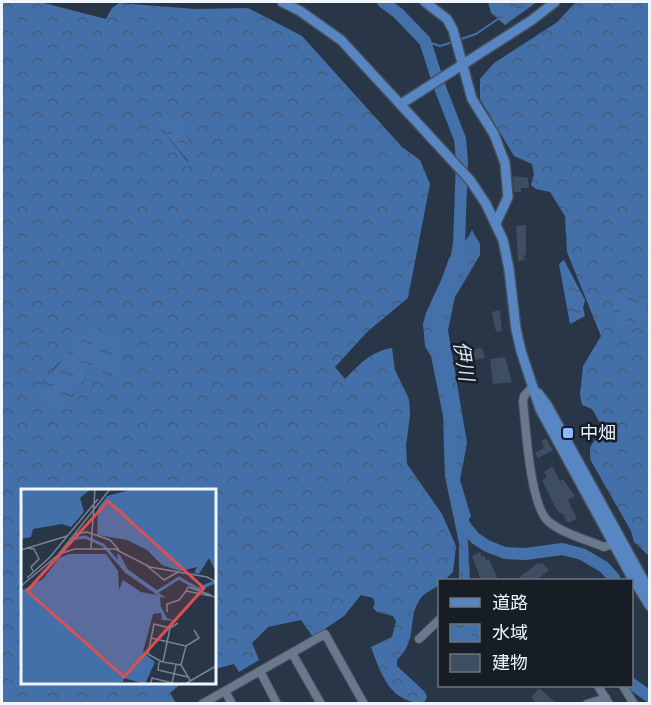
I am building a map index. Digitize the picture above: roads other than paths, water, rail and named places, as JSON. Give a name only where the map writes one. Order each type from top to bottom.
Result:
[{"type":"main road","points":[[282,2],[341,40],[470,180],[486,204],[496,223],[509,269],[516,329],[540,409],[617,543],[650,606]]},
{"type":"main road","points":[[425,2],[447,20],[453,30],[459,44],[472,99],[494,134],[506,163],[508,197],[496,223]]},
{"type":"main road","points":[[400,104],[532,20],[555,2]]},
{"type":"main road","points":[[617,543],[650,592]]},
{"type":"street","points":[[533,386],[524,396],[523,402],[534,492],[541,512],[549,522],[604,547],[617,543]]},
{"type":"street","points":[[419,639],[438,621]]},
{"type":"street","points":[[202,704],[325,634],[364,704]]},
{"type":"street","points":[[292,653],[321,704]]},
{"type":"street","points":[[260,671],[277,704]]},
{"type":"street","points":[[587,704],[607,701],[599,687]]},
{"type":"street","points":[[624,687],[634,704]]},
{"type":"street","points":[[225,691],[232,704]]},
{"type":"water","points":[[488,2],[537,2],[505,25],[491,13]]},
{"type":"water","points":[[168,112],[186,134],[189,162],[163,131],[152,124]]},
{"type":"water","points":[[564,260],[585,300],[583,308],[585,316],[570,324],[559,264]]},
{"type":"water","points":[[623,290],[636,296],[649,298],[649,318],[616,328],[612,307],[618,294]]},
{"type":"water","points":[[89,325],[110,334],[119,341],[119,371],[113,379],[103,375],[98,368],[88,372],[82,386],[64,404],[45,402],[41,386],[43,381]]},
{"type":"waterway","name":"伊川","points":[[383,2],[398,13],[425,41],[460,139],[462,161],[459,243],[455,268],[437,304],[445,381],[453,406],[454,423],[450,436],[451,466],[459,513],[465,526],[475,538],[487,546],[505,553],[526,554],[562,549],[582,554],[604,567],[614,579]]},
{"type":"waterway","points":[[458,40],[476,34],[498,19]]},
{"type":"waterway","points":[[425,41],[440,46],[453,42]]},
{"type":"waterway","name":"伊川","points":[[633,685],[650,697]]},
{"type":"place","name":"中畑","points":[[568,433]]}]
